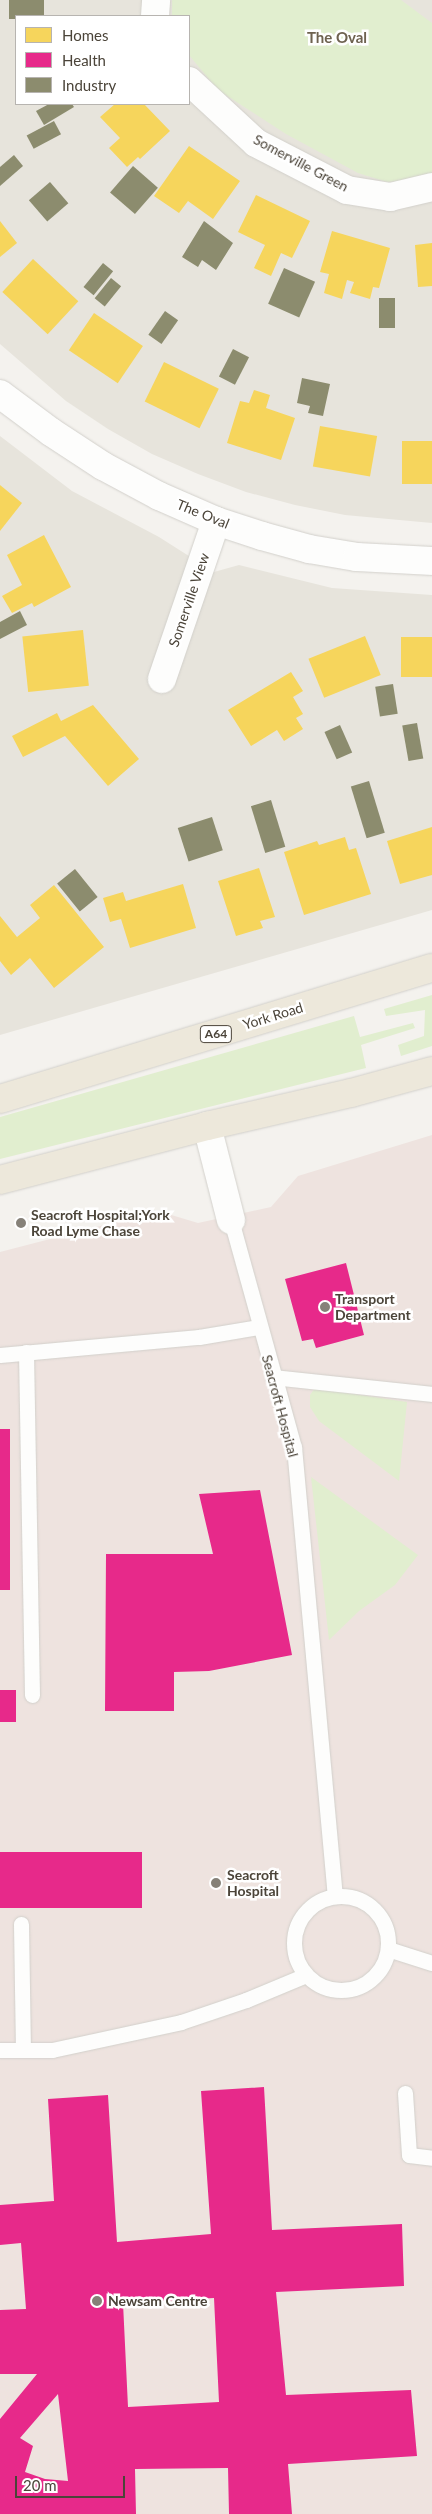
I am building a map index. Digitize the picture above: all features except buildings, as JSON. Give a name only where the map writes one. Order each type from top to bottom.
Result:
[{"type":"highway","name":"York Road","points":[[0,1099],[432,968]]},
{"type":"highway","points":[[0,1180],[207,1126],[351,1094],[432,1071]]},
{"type":"street","points":[[155,15],[156,0]]},
{"type":"street","name":"Somerville Green","points":[[190,82],[256,143],[347,190],[390,197],[432,187]]},
{"type":"street","name":"The Oval","points":[[0,394],[51,432],[103,466],[159,496],[216,521],[309,549],[357,557],[432,562]]},
{"type":"street","name":"Somerville View","points":[[162,679],[216,521]]},
{"type":"street","points":[[207,1126],[231,1220]]},
{"type":"lane","name":"Seacroft Hospital","points":[[231,1220],[259,1328],[294,1447],[335,1896]]},
{"type":"lane","points":[[0,1355],[199,1337],[259,1328]]},
{"type":"lane","points":[[26,1352],[32,1695]]},
{"type":"lane","points":[[274,1377],[432,1394]]},
{"type":"lane","points":[[335,1896],[353,1897],[369,1904],[381,1917],[387,1933],[388,1949],[384,1964],[374,1976],[362,1985],[348,1990],[333,1989],[318,1984],[306,1975],[297,1962],[293,1945],[296,1929],[304,1913],[324,1898],[335,1896]]},
{"type":"lane","points":[[21,1924],[23,2050]]},
{"type":"lane","points":[[388,1949],[432,1963]]},
{"type":"lane","points":[[0,2050],[52,2050],[181,2022],[246,2000],[306,1975]]},
{"type":"lane","points":[[405,2093],[410,2155],[432,2158]]},
{"type":"shaded area","points":[[0,0],[432,0],[432,523],[345,515],[295,505],[246,492],[152,454],[108,429],[66,401],[0,344]]},
{"type":"shaded area","points":[[0,436],[72,491],[159,537],[214,572],[239,565],[332,588],[432,595],[432,910],[0,1035]]},
{"type":"shaded area","name":"Seacroft Hospital","points":[[432,1135],[432,2514],[0,2514],[0,1252],[158,1211],[198,1223],[271,1207],[298,1176]]},
{"type":"green space","points":[[172,0],[401,0],[432,23],[432,173],[417,180],[387,182],[358,173],[286,134],[218,90],[190,56],[190,15],[172,15]]},
{"type":"green space","points":[[432,995],[432,1046],[401,1056],[398,1045],[424,1036],[425,1010],[386,1016],[384,1009]]},
{"type":"green space","points":[[354,1016],[360,1037],[413,1023],[415,1028],[361,1045],[366,1068],[0,1159],[0,1117]]},
{"type":"green space","points":[[315,1388],[407,1402],[399,1481],[319,1421],[310,1407],[310,1395]]},
{"type":"green space","points":[[311,1477],[418,1555],[395,1585],[359,1611],[329,1640]]},
{"type":"place","name":"Seacroft Hospital;York Road Lyme Chase","points":[[21,1223]]},
{"type":"place","name":"Transport Department","points":[[325,1307]]},
{"type":"place","name":"Seacroft Hospital","points":[[216,1883]]},
{"type":"place","name":"Newsam Centre","points":[[97,2301]]},
{"type":"district","name":"The Oval","points":[[337,38]]}]
